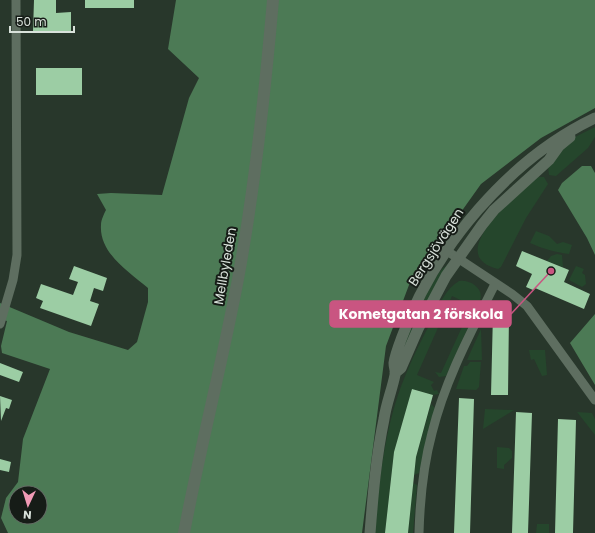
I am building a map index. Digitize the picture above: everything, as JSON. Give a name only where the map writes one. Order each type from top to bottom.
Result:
[{"type":"main road","name":"Mellbyleden","points":[[184,533],[224,348],[244,242],[261,124],[273,0]]},
{"type":"street","points":[[0,324],[13,280],[16,255],[16,0]]},
{"type":"street","name":"Bergsjövägen","points":[[370,533],[374,476],[384,418],[395,373],[394,364],[402,337],[417,302],[447,251],[474,214],[511,176],[556,139],[595,118]]},
{"type":"street","name":"Bergsjövägen","points":[[395,373],[401,368],[418,329],[436,294],[459,258],[494,210],[549,160],[565,140],[595,124]]},
{"type":"street","points":[[447,251],[528,306],[595,400]]},
{"type":"street","points":[[419,533],[424,473],[432,432],[450,378],[495,284]]},
{"type":"green space","points":[[176,0],[595,0],[595,108],[541,138],[481,184],[409,285],[386,346],[362,533],[8,533],[1,518],[8,495],[8,525],[48,525],[48,485],[16,485],[18,482],[23,439],[50,369],[2,353],[1,346],[7,321],[0,319],[0,303],[69,332],[128,350],[137,342],[148,302],[148,288],[117,261],[105,244],[101,225],[106,210],[97,194],[111,193],[162,195],[189,98],[199,78],[168,49]]},
{"type":"green space","points":[[595,127],[595,137],[588,148],[556,176],[549,175],[548,167],[569,140]]},
{"type":"green space","points":[[582,166],[591,166],[595,173],[595,255],[587,238],[558,190],[562,183]]},
{"type":"green space","points":[[536,177],[544,177],[548,184],[526,218],[501,267],[498,269],[483,262],[478,251],[481,238],[502,209]]},
{"type":"green space","points":[[536,231],[549,236],[557,244],[563,242],[572,245],[569,254],[549,250],[530,243]]},
{"type":"green space","points":[[557,254],[562,255],[563,267],[547,261],[551,256]]},
{"type":"green space","points":[[449,264],[400,356],[427,291],[442,269]]},
{"type":"green space","points":[[576,266],[584,269],[582,273],[585,275],[586,284],[582,287],[569,280]]},
{"type":"green space","points":[[459,281],[469,282],[478,288],[481,296],[480,301],[476,306],[473,306],[452,296],[417,375],[434,382],[431,385],[434,391],[437,390],[439,394],[433,395],[412,389],[394,452],[385,533],[374,533],[385,446],[398,395],[405,376],[440,304],[450,288]]},
{"type":"green space","points":[[468,311],[473,314],[473,317],[446,376],[439,377],[435,372],[441,373],[467,316],[461,312]]},
{"type":"green space","points":[[595,314],[595,385],[570,343]]},
{"type":"green space","points":[[481,329],[482,360],[467,360]]},
{"type":"green space","points":[[529,350],[545,350],[547,375],[542,376],[534,359],[531,360]]},
{"type":"green space","points":[[470,362],[481,362],[479,387],[476,390],[456,389],[464,366],[467,366]]},
{"type":"green space","points":[[431,404],[435,408],[419,473],[414,475],[416,457]]},
{"type":"green space","points":[[485,409],[513,410],[514,410],[483,429]]},
{"type":"green space","points":[[577,412],[592,413],[595,419],[595,435]]},
{"type":"green space","points":[[497,447],[509,448],[512,451],[512,458],[504,465],[504,469],[497,468]]},
{"type":"green space","points":[[413,483],[417,485],[413,533],[408,533]]},
{"type":"green space","points":[[537,524],[549,524],[549,533],[536,533]]},
{"type":"building","points":[[34,0],[56,0],[56,13],[71,12],[71,31],[33,31]]},
{"type":"building","points":[[85,0],[134,0],[134,8],[85,8]]},
{"type":"building","points":[[36,68],[82,68],[82,95],[36,95]]},
{"type":"building","points":[[522,251],[569,270],[564,282],[590,294],[584,309],[535,288],[533,290],[526,287],[532,274],[516,266]]},
{"type":"building","points":[[74,266],[107,278],[103,291],[94,288],[90,301],[99,304],[91,326],[40,308],[43,301],[36,298],[41,284],[73,295],[78,282],[69,279]]},
{"type":"building","points":[[493,313],[509,314],[508,395],[491,395]]},
{"type":"building","points":[[0,363],[23,372],[19,382],[0,375]]},
{"type":"building","points":[[412,389],[433,395],[416,457],[408,533],[385,533],[394,452]]},
{"type":"building","points":[[0,396],[12,400],[9,409],[6,408],[1,421]]},
{"type":"building","points":[[459,398],[474,399],[470,533],[454,533]]},
{"type":"building","points":[[516,412],[532,413],[528,533],[512,533]]},
{"type":"building","points":[[558,419],[576,420],[573,533],[555,533]]},
{"type":"building","points":[[0,459],[11,462],[9,472],[0,470]]},
{"type":"place","name":"Kometgatan 2 förskola","points":[[551,271]]}]
